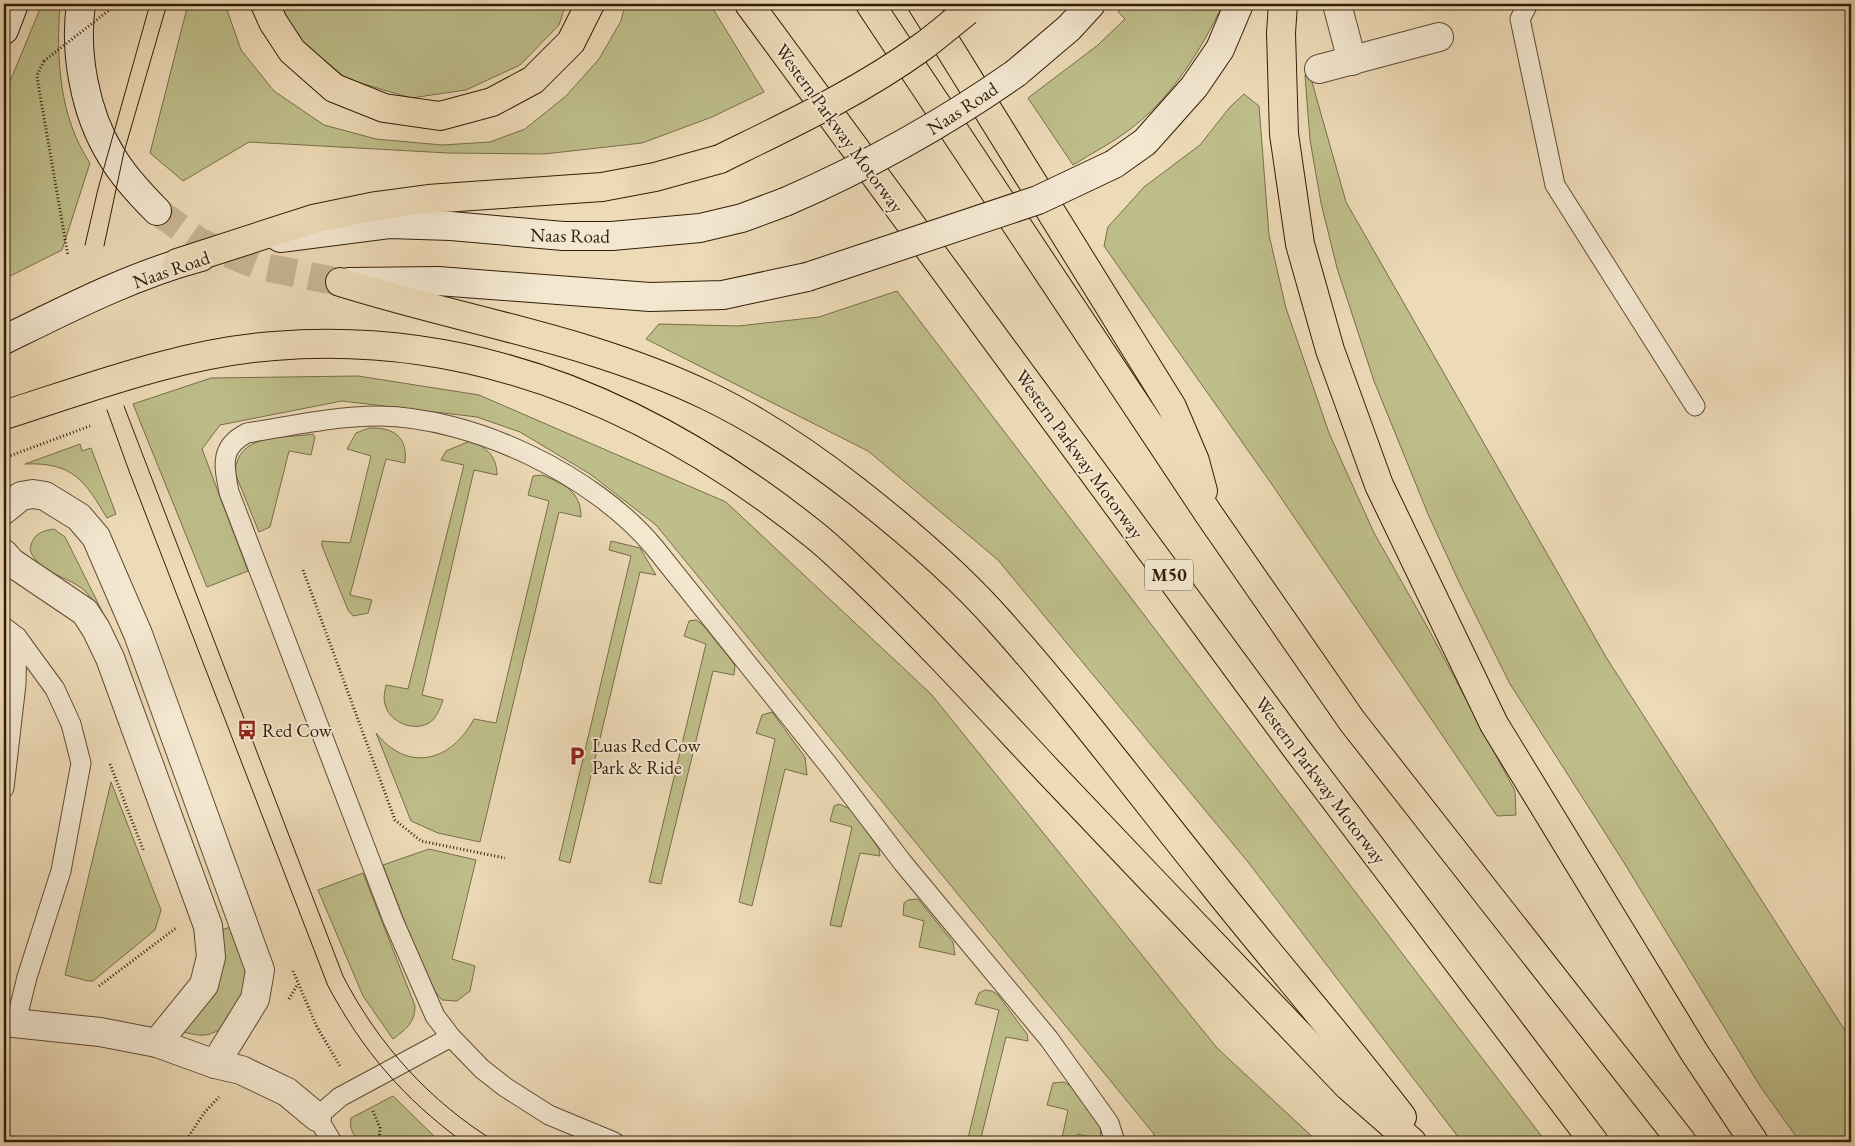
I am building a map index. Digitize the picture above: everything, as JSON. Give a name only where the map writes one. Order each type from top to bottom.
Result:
[{"type":"highway","points":[[265,4],[273,22],[292,51],[334,88],[384,108],[440,116],[492,102],[532,80],[571,42],[590,4]]},
{"type":"highway","name":"Western Parkway Motorway","points":[[750,4],[1296,748],[1594,1142]]},
{"type":"highway","points":[[870,4],[1210,516],[1352,721],[1682,1142]]},
{"type":"highway","points":[[922,4],[1172,407],[1195,461],[1210,516]]},
{"type":"highway","points":[[1283,4],[1281,33],[1284,134],[1300,244],[1330,350],[1380,485],[1494,724],[1694,1052],[1754,1142]]},
{"type":"highway","points":[[177,264],[246,239],[313,219],[376,206],[428,199],[602,187],[655,177],[720,159],[795,122],[875,78],[922,47],[970,8]]},
{"type":"highway","points":[[340,282],[393,299],[529,331],[602,352],[708,396],[766,428],[812,458],[883,512],[943,563],[999,620],[1103,743],[1212,883],[1366,1071],[1421,1142]]},
{"type":"highway","points":[[4,415],[189,358],[273,346],[341,344],[408,349],[454,355],[505,367],[617,408],[680,441],[749,485],[820,539],[906,620],[1348,1086],[1412,1142]]},
{"type":"main road","points":[[4,30],[14,4]]},
{"type":"main road","points":[[82,4],[80,52],[84,80],[100,132],[111,155],[128,180],[157,211]]},
{"type":"main road","name":"Naas Road","points":[[4,340],[132,281],[177,264],[266,240],[389,224],[452,226],[563,236],[612,236],[700,228],[742,218],[844,177],[962,111],[1016,73],[1069,28],[1091,4]]},
{"type":"main road","points":[[340,282],[438,281],[650,297],[723,295],[807,277],[1038,200],[1114,164],[1145,142],[1194,87],[1220,49],[1239,4]]},
{"type":"main road","points":[[1337,4],[1352,61]]},
{"type":"main road","points":[[1319,69],[1439,37]]},
{"type":"main road","points":[[4,510],[21,496],[33,494],[52,499],[79,517],[96,537],[138,634],[260,970],[255,999],[215,1064]]},
{"type":"main road","points":[[4,554],[11,562],[85,612],[96,629],[110,658],[208,926],[211,957],[204,985],[157,1043]]},
{"type":"main road","points":[[10,1022],[100,1032],[157,1043],[215,1064],[241,1070],[287,1092],[317,1117]]},
{"type":"lane","points":[[1528,4],[1520,19],[1555,186],[1694,406]]},
{"type":"lane","points":[[614,1142],[549,1115],[505,1087],[482,1069],[451,1037],[435,1016],[424,995],[393,920],[229,492],[224,460],[237,438],[247,433],[345,418],[380,416],[431,422],[477,434],[520,450],[560,471],[605,503],[644,535],[654,547],[830,767],[903,863],[1049,1039],[1109,1123],[1115,1142]]},
{"type":"lane","points":[[4,788],[15,693],[11,632]]},
{"type":"lane","points":[[10,1022],[27,977],[61,871],[81,763],[71,724],[55,689],[11,632]]},
{"type":"lane","points":[[332,1142],[317,1117],[340,1097],[451,1037]]},
{"type":"path","points":[[68,256],[37,75],[44,61],[117,4]]},
{"type":"path","points":[[4,458],[90,426]]},
{"type":"path","points":[[303,570],[395,820],[421,841],[505,858]]},
{"type":"path","points":[[108,761],[147,859]]},
{"type":"path","points":[[99,986],[136,959],[164,935],[181,927]]},
{"type":"path","points":[[292,968],[317,1027],[356,1090],[377,1117],[380,1128],[379,1142]]},
{"type":"green space","points":[[42,4],[60,4],[59,45],[62,86],[72,126],[90,163],[62,250],[4,279],[4,96]]},
{"type":"green space","points":[[188,4],[225,4],[241,50],[274,91],[324,125],[376,139],[442,145],[490,142],[525,129],[566,96],[599,59],[621,21],[625,4],[710,4],[764,92],[712,117],[642,143],[544,154],[448,153],[249,142],[183,181],[150,153]]},
{"type":"green space","points":[[280,4],[566,4],[559,25],[520,65],[466,90],[411,98],[347,79],[298,38]]},
{"type":"green space","points":[[1125,4],[1223,4],[1195,56],[1158,104],[1122,135],[1073,165],[1028,98],[1098,45],[1125,19],[1118,12]]},
{"type":"green space","points":[[1305,75],[1310,75],[1346,202],[1606,657],[1851,1040],[1851,1142],[1800,1142],[1760,1086],[1623,861],[1510,684],[1459,582],[1428,514],[1374,381],[1337,268],[1321,203],[1310,140]]},
{"type":"green space","points":[[1244,94],[1259,106],[1269,235],[1286,308],[1329,433],[1374,533],[1429,630],[1515,791],[1516,815],[1497,816],[1271,483],[1104,246],[1108,227],[1144,187],[1200,145],[1230,107]]},
{"type":"green space","points":[[897,291],[1546,1142],[1462,1142],[1248,862],[998,560],[868,451],[646,339],[659,324],[738,326],[819,317]]},
{"type":"green space","points":[[358,376],[479,395],[726,502],[931,694],[1217,1048],[1318,1142],[1152,1142],[1154,1134],[656,525],[590,474],[520,432],[477,417],[342,401],[220,425],[202,449],[248,571],[207,587],[133,404],[211,378]]},
{"type":"green space","points":[[369,428],[386,429],[398,435],[404,446],[405,463],[386,459],[350,595],[372,600],[368,613],[353,616],[348,610],[322,546],[322,541],[350,543],[371,456],[347,449],[356,433]]},
{"type":"green space","points":[[313,434],[315,437],[311,455],[289,451],[270,527],[259,532],[235,473],[238,460],[244,450],[264,440]]},
{"type":"green space","points":[[470,441],[481,446],[490,454],[497,469],[497,475],[474,470],[422,695],[443,700],[438,713],[432,721],[423,726],[409,726],[402,724],[391,716],[385,704],[384,694],[386,685],[408,689],[464,465],[441,460],[446,451]]},
{"type":"green space","points":[[80,444],[82,451],[91,448],[116,514],[107,518],[92,494],[76,476],[55,466],[25,464]]},
{"type":"green space","points":[[542,475],[564,485],[570,490],[578,501],[581,517],[559,512],[480,842],[438,833],[411,821],[376,733],[388,746],[402,754],[428,757],[441,753],[453,745],[464,734],[474,719],[496,723],[549,501],[528,495],[533,476]]},
{"type":"green space","points":[[54,529],[65,537],[112,631],[110,631],[85,591],[47,569],[34,558],[30,550],[35,537],[45,531]]},
{"type":"green space","points":[[611,541],[640,548],[656,575],[640,572],[570,863],[559,860],[631,556],[609,550]]},
{"type":"green space","points":[[696,620],[703,625],[735,665],[734,675],[713,671],[661,884],[649,882],[706,644],[684,636],[689,621]]},
{"type":"green space","points":[[772,712],[805,757],[807,775],[785,769],[752,906],[739,902],[775,739],[756,733],[762,715]]},
{"type":"green space","points":[[111,782],[161,910],[155,930],[93,981],[88,981],[65,975]]},
{"type":"green space","points":[[839,804],[852,810],[879,849],[880,856],[860,853],[841,927],[830,925],[852,827],[830,821],[834,806]]},
{"type":"green space","points":[[429,849],[476,860],[452,959],[475,966],[470,991],[457,1001],[442,1000],[427,981],[383,865]]},
{"type":"green space","points":[[363,873],[415,1006],[415,1012],[406,1029],[393,1039],[363,996],[318,890]]},
{"type":"green space","points":[[918,899],[953,942],[955,955],[919,947],[924,921],[903,915],[904,903],[908,900]]},
{"type":"green space","points":[[234,926],[246,963],[245,985],[238,1007],[224,1026],[215,1032],[196,1035],[182,1032],[221,930]]},
{"type":"green space","points":[[985,990],[992,991],[998,995],[1027,1034],[1028,1041],[1006,1037],[980,1142],[967,1142],[999,1010],[975,1004],[979,993]]},
{"type":"green space","points":[[1064,1082],[1071,1086],[1101,1127],[1100,1140],[1078,1134],[1076,1142],[1061,1142],[1068,1110],[1047,1105],[1053,1083]]},
{"type":"green space","points":[[393,1096],[440,1142],[363,1142],[357,1138],[351,1129],[351,1118]]},
{"type":"tunnel","points":[[157,211],[200,242],[259,266],[340,282]]},
{"type":"tram line","points":[[85,245],[98,189],[150,4]]},
{"type":"tram line","points":[[104,246],[124,152],[167,4]]},
{"type":"tram line","points":[[124,406],[343,976],[372,1025],[408,1070],[449,1109],[496,1142]]},
{"type":"tram line","points":[[107,410],[328,986],[355,1032],[386,1072],[422,1108],[463,1142]]},
{"type":"place","name":"Red Cow","points":[[247,730]]},
{"type":"place","name":"Luas Red Cow Park & Ride","points":[[577,756]]}]
